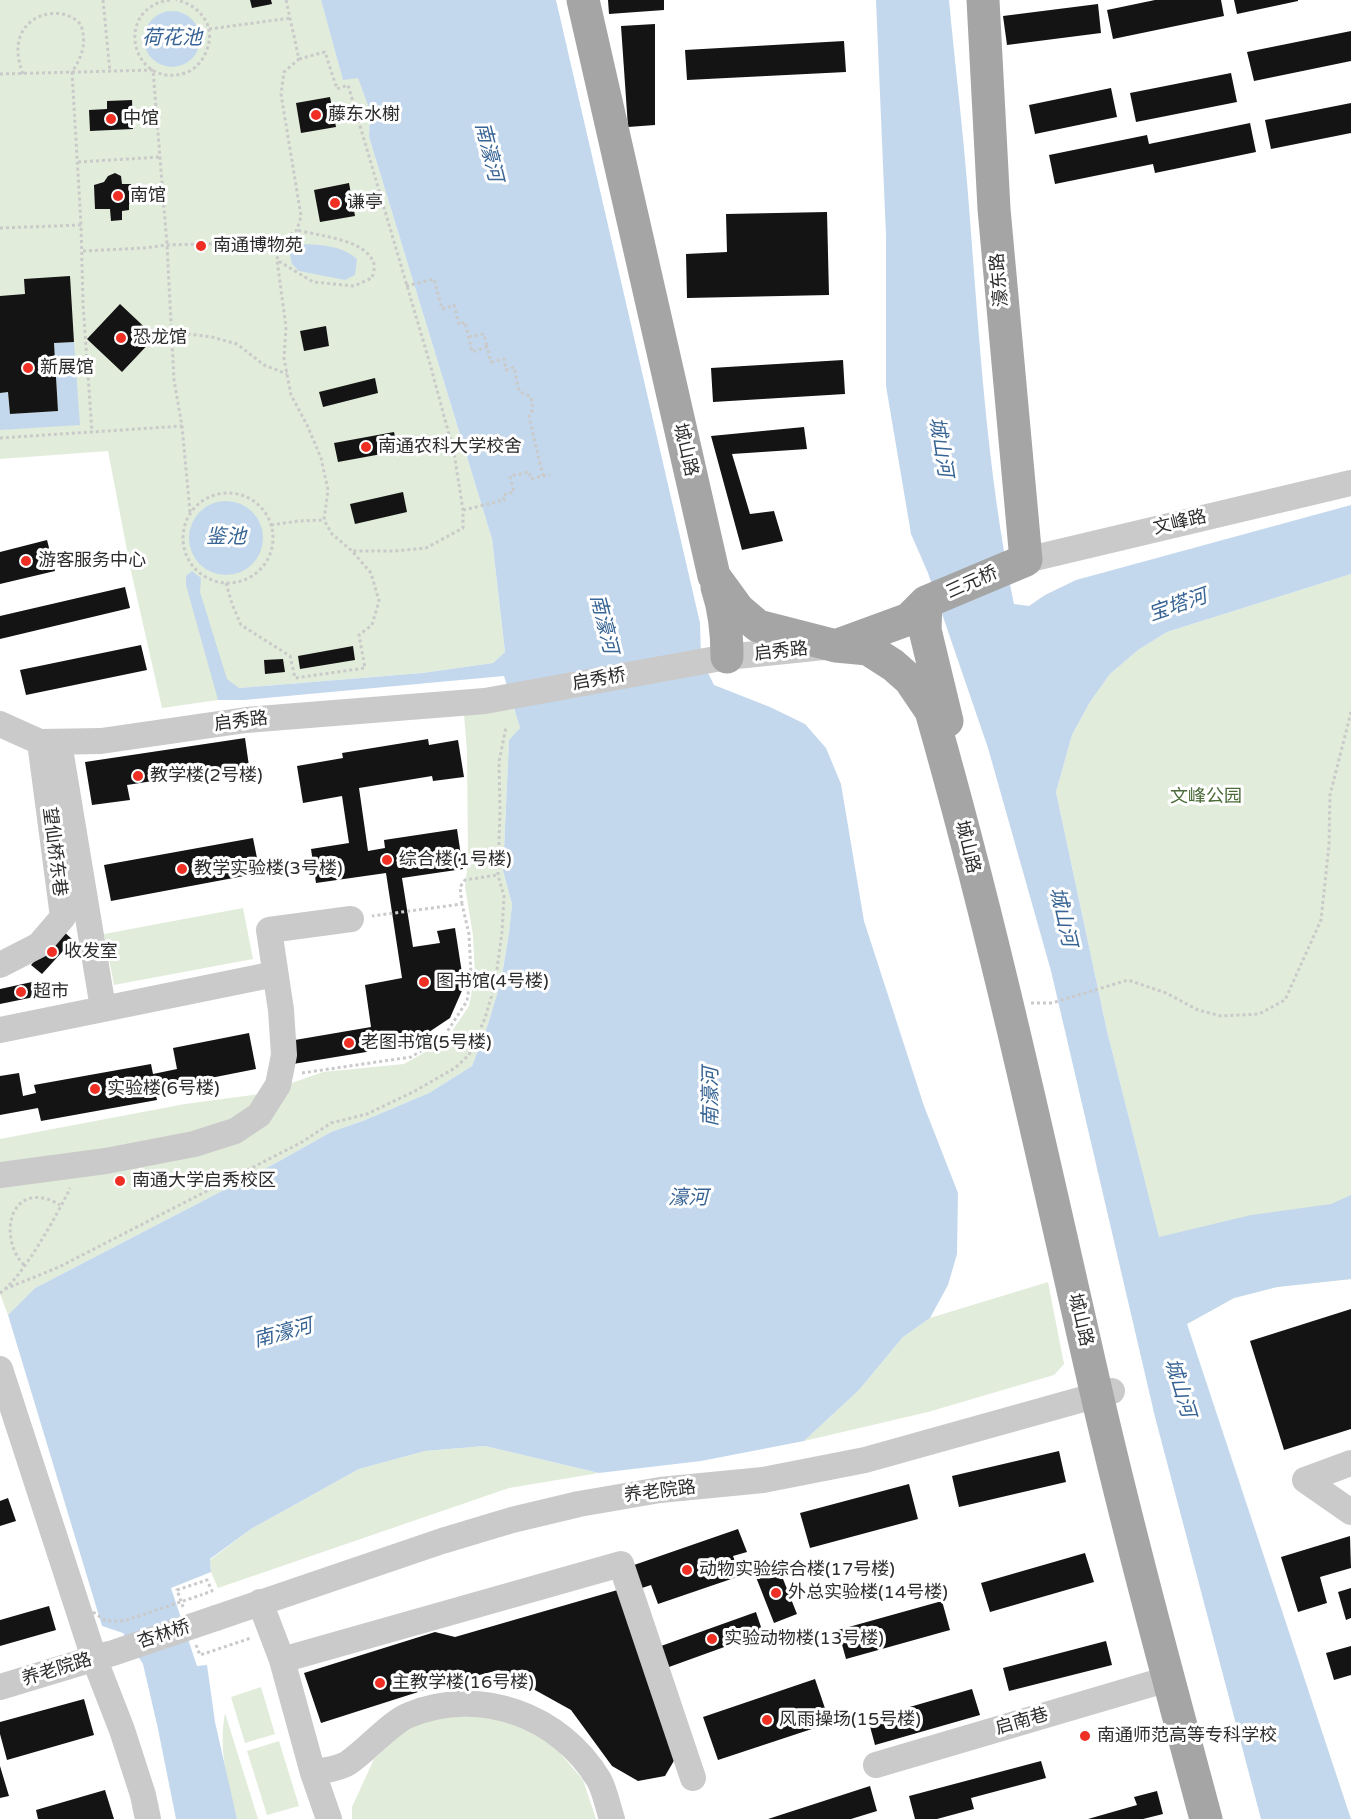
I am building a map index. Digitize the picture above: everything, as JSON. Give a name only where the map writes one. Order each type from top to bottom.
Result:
[{"type":"main road","name":"城山路","points":[[583,0],[714,576],[738,609],[758,626],[836,646],[868,650],[893,665],[910,680],[931,711],[1009,1009],[1104,1393],[1168,1679],[1206,1819]]},
{"type":"main road","name":"濠东路","points":[[983,0],[994,209],[1018,563]]},
{"type":"main road","name":"三元桥","points":[[836,646],[909,620],[929,601],[1018,563]]},
{"type":"main road","points":[[714,576],[725,608],[727,626],[720,659]]},
{"type":"main road","name":"城山路","points":[[929,601],[925,630],[944,710],[1029,1003],[1104,1393],[1224,1819]]},
{"type":"street","name":"文峰路","points":[[1018,563],[1351,483]]},
{"type":"street","name":"启秀路","points":[[720,659],[836,646]]},
{"type":"street","name":"启秀桥","points":[[486,701],[720,659]]},
{"type":"street","name":"启秀路","points":[[0,724],[50,742],[101,741],[246,720],[486,701]]},
{"type":"street","name":"望仙桥东巷","points":[[0,965],[39,945],[63,917],[50,742]]},
{"type":"street","points":[[50,742],[103,1008]]},
{"type":"street","points":[[0,1175],[80,1165],[194,1144],[235,1131],[259,1115],[278,1085],[284,1055],[281,1010],[268,930],[351,919]]},
{"type":"street","points":[[0,1030],[275,974]]},
{"type":"street","points":[[0,1369],[104,1655],[122,1730],[143,1795],[148,1819]]},
{"type":"street","name":"养老院路","points":[[216,1618],[442,1541],[512,1520],[579,1504],[660,1490],[763,1480],[866,1460],[1104,1393]]},
{"type":"street","points":[[1351,1463],[1305,1480],[1351,1512]]},
{"type":"street","points":[[282,1660],[621,1564],[693,1778]]},
{"type":"street","points":[[261,1602],[282,1660],[313,1773],[329,1819]]},
{"type":"street","name":"杏林桥","points":[[104,1655],[216,1618]]},
{"type":"street","name":"养老院路","points":[[0,1687],[104,1655]]},
{"type":"street","name":"启南巷","points":[[876,1765],[1168,1679]]},
{"type":"street","points":[[313,1773],[346,1764],[408,1715],[446,1705],[474,1702],[502,1707],[538,1721],[573,1746],[600,1782],[612,1819]]},
{"type":"path","points":[[103,0],[110,72]]},
{"type":"path","points":[[170,0],[160,1],[149,7],[135,27],[134,39],[136,52],[143,62],[164,75],[177,75],[199,64],[210,42],[209,29],[196,8],[176,0]]},
{"type":"path","points":[[286,0],[299,59]]},
{"type":"path","points":[[72,13],[78,18],[85,37],[82,57],[72,72],[83,251],[82,304],[92,432]]},
{"type":"path","points":[[209,29],[291,18]]},
{"type":"path","points":[[83,251],[167,245],[279,242],[297,230],[301,216],[281,94],[284,72],[299,59],[325,52],[337,89],[348,85],[430,364],[454,453],[463,510],[463,528],[426,548],[395,551],[352,550]]},
{"type":"path","points":[[15,65],[23,74]]},
{"type":"path","points":[[0,74],[153,70]]},
{"type":"path","points":[[153,70],[167,245],[174,380],[183,426],[190,512]]},
{"type":"path","points":[[78,162],[160,157]]},
{"type":"path","points":[[0,228],[81,225]]},
{"type":"path","points":[[277,260],[313,282],[354,286],[372,278],[374,265],[366,250],[346,241],[297,230]]},
{"type":"path","points":[[226,583],[241,625],[290,656],[295,678],[365,668],[359,635],[372,625],[379,602],[371,573],[352,550],[332,534],[324,520],[328,490],[321,458],[291,395],[284,358],[286,327],[277,260],[279,242]]},
{"type":"path","points":[[406,286],[434,279],[442,309],[454,305],[459,325],[465,322],[472,352],[487,347]]},
{"type":"path","points":[[171,340],[188,334],[212,337],[237,344],[264,365],[287,374]]},
{"type":"path","points":[[469,337],[484,334],[491,362],[504,358],[506,370],[513,367],[519,391],[531,398],[532,409],[529,417],[543,476]]},
{"type":"path","points":[[0,438],[183,426]]},
{"type":"path","points":[[463,510],[504,500],[502,495],[513,492],[510,476],[529,472],[531,479],[550,475]]},
{"type":"path","points":[[235,494],[255,502],[265,512],[271,525],[273,539],[271,553],[264,565],[253,575],[240,581],[226,583],[212,580],[201,574],[191,564],[185,552],[184,525],[190,512],[213,495],[235,494]]},
{"type":"path","points":[[271,525],[324,520]]},
{"type":"path","points":[[1052,1003],[1128,980],[1166,993],[1198,1010],[1221,1016],[1259,1014],[1285,1000],[1321,920],[1329,845],[1330,795],[1351,712]]},
{"type":"path","points":[[5,1289],[59,1268],[302,1142],[331,1123],[367,1113],[413,1092],[455,1068],[469,1055],[495,984],[504,896],[498,875],[499,762],[506,727]]},
{"type":"path","points":[[279,1077],[313,1070],[411,1057],[443,1038],[467,1001],[471,974],[469,934],[460,887],[465,880],[498,875]]},
{"type":"path","points":[[351,919],[462,904]]},
{"type":"path","points":[[0,1293],[24,1265],[61,1205],[80,1165]]},
{"type":"path","points":[[24,1265],[16,1259],[8,1245],[6,1231],[10,1215],[20,1203],[32,1198],[46,1198],[61,1205]]},
{"type":"path","points":[[93,1612],[106,1621],[124,1621],[201,1595]]},
{"type":"green space","name":"南通博物苑","points":[[0,0],[321,0],[343,79],[358,77],[370,111],[369,137],[492,539],[505,652],[493,663],[422,673],[239,688],[218,700],[162,708],[131,571],[108,451],[0,459]]},
{"type":"green space","name":"文峰公园","points":[[1351,574],[1351,1279],[1277,1287],[1234,1298],[1187,1324],[1159,1238],[1107,1031],[1056,792],[1072,735],[1090,702],[1110,674],[1138,650],[1167,632]]},
{"type":"green space","points":[[514,709],[520,728],[509,740],[503,871],[512,904],[509,933],[501,981],[472,1066],[429,1093],[331,1132],[35,1288],[8,1315],[0,1294],[0,1139],[185,1104],[260,1094],[323,1072],[404,1064],[446,1040],[469,1006],[475,975],[473,935],[465,887],[468,861],[467,751],[464,714]]},
{"type":"green space","points":[[243,908],[253,959],[114,985],[104,934]]},
{"type":"green space","points":[[1048,1282],[1064,1364],[1054,1375],[928,1412],[804,1441],[859,1390],[903,1337],[930,1318]]},
{"type":"green space","points":[[485,1446],[599,1473],[509,1488],[218,1588],[211,1572],[210,1560],[251,1529],[359,1469],[425,1451]]},
{"type":"green space","points":[[261,1687],[275,1734],[245,1743],[231,1697]]},
{"type":"green space","points":[[461,1711],[501,1715],[550,1741],[583,1780],[596,1819],[352,1819],[352,1807],[374,1759],[414,1720]]},
{"type":"green space","points":[[225,1713],[258,1819],[237,1819],[223,1753]]},
{"type":"green space","points":[[279,1741],[299,1806],[267,1815],[247,1751]]},
{"type":"water","name":"濠河","points":[[321,0],[556,0],[700,623],[701,659],[714,685],[770,707],[805,724],[826,748],[841,784],[864,921],[924,1106],[958,1193],[957,1254],[948,1285],[930,1318],[903,1337],[859,1390],[804,1441],[701,1461],[599,1473],[485,1446],[425,1451],[359,1469],[251,1529],[210,1559],[211,1572],[171,1588],[197,1666],[207,1665],[215,1722],[237,1819],[176,1819],[143,1664],[123,1633],[102,1626],[8,1315],[35,1288],[331,1132],[429,1093],[472,1066],[501,981],[512,904],[503,871],[509,740],[520,728],[504,676],[244,700],[218,700],[186,585],[186,576],[192,571],[201,578],[200,592],[227,679],[239,688],[422,673],[493,663],[505,652],[492,539],[369,137],[370,111],[358,78],[343,80]]},
{"type":"water","points":[[876,0],[949,0],[990,451],[1004,553],[1014,604],[1029,606],[1045,595],[1076,580],[1351,505],[1351,574],[1167,632],[1138,650],[1110,674],[1090,702],[1072,735],[1056,792],[1107,1031],[1159,1237],[1251,1215],[1331,1204],[1351,1195],[1351,1279],[1277,1287],[1234,1298],[1187,1324],[1351,1819],[1261,1819],[1155,1417],[1051,971],[988,748],[928,573],[911,534],[886,386],[886,236]]},
{"type":"water","name":"荷花池","points":[[166,11],[178,11],[188,15],[196,23],[200,39],[196,55],[188,63],[178,67],[166,67],[156,63],[148,55],[144,45],[144,33],[148,23],[156,15]]},
{"type":"water","points":[[301,244],[330,247],[351,254],[357,259],[355,275],[345,280],[299,271],[292,264],[290,255],[292,249]]},
{"type":"water","points":[[74,342],[80,425],[0,430],[0,393],[8,392],[10,414],[58,411],[54,343]]},
{"type":"water","name":"鉴池","points":[[219,501],[233,501],[247,507],[257,517],[263,531],[263,545],[257,559],[247,569],[233,575],[219,575],[205,569],[195,559],[189,545],[189,531],[195,517],[205,507]]},
{"type":"building","points":[[250,0],[271,0],[272,4],[252,8]]},
{"type":"building","points":[[608,0],[664,0],[664,10],[609,14]]},
{"type":"building","points":[[1155,0],[1221,0],[1224,16],[1113,39],[1107,10]]},
{"type":"building","points":[[1234,0],[1298,0],[1298,1],[1237,14]]},
{"type":"building","points":[[1098,4],[1101,33],[1007,45],[1003,16]]},
{"type":"building","points":[[655,24],[655,125],[628,127],[621,26]]},
{"type":"building","points":[[1351,31],[1351,61],[1254,81],[1247,52]]},
{"type":"building","points":[[844,41],[846,72],[687,80],[685,50]]},
{"type":"building","points":[[1231,73],[1237,102],[1136,122],[1130,93]]},
{"type":"building","points":[[1111,88],[1117,117],[1035,134],[1029,105]]},
{"type":"building","name":"藤东水榭","points":[[330,97],[336,127],[301,133],[296,103]]},
{"type":"building","name":"中馆","points":[[132,100],[133,129],[90,131],[89,110],[107,109],[107,101]]},
{"type":"building","points":[[1351,103],[1351,133],[1271,149],[1265,120]]},
{"type":"building","points":[[1250,123],[1256,152],[1155,173],[1153,164],[1055,184],[1049,155],[1147,135],[1149,144]]},
{"type":"building","name":"南馆","points":[[115,173],[121,176],[122,184],[131,184],[132,190],[142,189],[142,203],[129,204],[129,210],[122,211],[122,220],[111,221],[110,209],[95,209],[94,185],[104,182],[108,176]]},
{"type":"building","name":"谦亭","points":[[349,183],[355,216],[320,222],[314,190]]},
{"type":"building","points":[[827,212],[829,295],[687,298],[686,254],[727,252],[726,214]]},
{"type":"building","name":"新展馆","points":[[70,276],[74,342],[54,343],[58,411],[10,414],[8,392],[0,393],[0,296],[25,294],[24,279]]},
{"type":"building","name":"恐龙馆","points":[[120,304],[155,337],[122,372],[87,339]]},
{"type":"building","points":[[326,326],[329,346],[304,351],[300,331]]},
{"type":"building","points":[[843,360],[845,394],[713,402],[711,368]]},
{"type":"building","points":[[375,378],[378,393],[323,407],[319,392]]},
{"type":"building","points":[[804,427],[807,449],[732,454],[750,514],[774,511],[783,541],[742,550],[711,436]]},
{"type":"building","name":"南通农科大学校舍","points":[[394,432],[398,451],[338,462],[334,443]]},
{"type":"building","points":[[403,492],[407,512],[355,524],[350,504]]},
{"type":"building","name":"游客服务中心","points":[[47,540],[55,571],[0,584],[0,552]]},
{"type":"building","points":[[125,587],[130,608],[0,639],[0,616]]},
{"type":"building","points":[[141,645],[147,670],[26,695],[20,670]]},
{"type":"building","points":[[353,646],[355,660],[300,669],[298,656]]},
{"type":"building","points":[[283,659],[285,672],[265,674],[264,660]]},
{"type":"building","name":"教学楼(2号楼)","points":[[245,738],[249,766],[127,785],[130,800],[92,805],[85,762]]},
{"type":"building","points":[[428,739],[429,745],[458,740],[464,777],[433,781],[432,776],[359,788],[368,851],[385,848],[384,840],[457,829],[463,869],[402,878],[413,947],[440,943],[437,931],[455,928],[464,986],[450,1018],[429,1032],[408,1038],[409,1045],[293,1064],[289,1041],[371,1027],[365,985],[402,978],[386,873],[316,883],[311,849],[349,843],[342,796],[303,803],[297,766],[343,758],[342,753]]},
{"type":"building","name":"教学实验楼(3号楼)","points":[[253,838],[260,873],[111,901],[104,865]]},
{"type":"building","name":"收发室","points":[[62,930],[73,940],[42,974],[31,965]]},
{"type":"building","name":"超市","points":[[41,980],[44,995],[0,1004],[0,989]]},
{"type":"building","points":[[249,1033],[256,1069],[180,1084],[179,1080],[154,1085],[157,1100],[41,1121],[38,1108],[0,1115],[0,1076],[19,1073],[23,1096],[36,1093],[34,1085],[151,1064],[153,1074],[177,1069],[173,1048]]},
{"type":"building","points":[[1351,1309],[1351,1429],[1284,1450],[1250,1341]]},
{"type":"building","points":[[1059,1451],[1066,1482],[959,1507],[952,1476]]},
{"type":"building","points":[[909,1484],[918,1519],[810,1548],[800,1513]]},
{"type":"building","points":[[8,1498],[16,1521],[0,1526],[0,1501]]},
{"type":"building","name":"动物实验综合楼(17号楼)","points":[[738,1529],[747,1552],[733,1556],[740,1576],[658,1604],[651,1585],[642,1588],[634,1565]]},
{"type":"building","points":[[1350,1536],[1351,1568],[1320,1577],[1327,1603],[1298,1612],[1281,1557]]},
{"type":"building","points":[[1085,1553],[1094,1582],[990,1612],[981,1583]]},
{"type":"building","name":"外总实验楼(14号楼)","points":[[777,1564],[797,1614],[774,1623],[754,1572]]},
{"type":"building","points":[[1351,1588],[1351,1618],[1346,1620],[1338,1592]]},
{"type":"building","name":"主教学楼(16号楼)","points":[[621,1589],[675,1759],[665,1776],[638,1781],[612,1766],[571,1710],[499,1670],[440,1685],[321,1723],[304,1673],[435,1632],[455,1637]]},
{"type":"building","points":[[942,1601],[950,1630],[846,1659],[838,1630]]},
{"type":"building","points":[[49,1606],[56,1630],[0,1646],[0,1620]]},
{"type":"building","name":"实验动物楼(13号楼)","points":[[756,1612],[763,1633],[669,1667],[661,1646]]},
{"type":"building","points":[[1106,1641],[1112,1665],[1009,1691],[1003,1668]]},
{"type":"building","points":[[1351,1646],[1351,1675],[1334,1680],[1326,1653]]},
{"type":"building","name":"风雨操场(15号楼)","points":[[815,1679],[830,1723],[718,1760],[703,1717]]},
{"type":"building","points":[[972,1689],[980,1715],[875,1745],[868,1719]]},
{"type":"building","points":[[84,1699],[94,1735],[7,1760],[0,1734],[0,1722]]},
{"type":"building","points":[[1041,1761],[1046,1778],[971,1798],[974,1809],[937,1819],[915,1819],[909,1796]]},
{"type":"building","points":[[0,1766],[9,1796],[0,1798]]},
{"type":"building","points":[[870,1786],[877,1811],[851,1819],[768,1819]]},
{"type":"building","points":[[105,1790],[114,1819],[38,1819],[36,1810]]},
{"type":"building","points":[[1157,1791],[1163,1814],[1143,1819],[1088,1819],[1137,1805],[1134,1797]]},
{"type":"place","name":"藤东水榭","points":[[316,115]]},
{"type":"place","name":"中馆","points":[[111,119]]},
{"type":"place","name":"南馆","points":[[118,196]]},
{"type":"place","name":"谦亭","points":[[335,203]]},
{"type":"place","name":"南通博物苑","points":[[201,246]]},
{"type":"place","name":"恐龙馆","points":[[121,338]]},
{"type":"place","name":"新展馆","points":[[28,368]]},
{"type":"place","name":"南通农科大学校舍","points":[[366,447]]},
{"type":"place","name":"游客服务中心","points":[[26,561]]},
{"type":"place","name":"教学楼(2号楼)","points":[[138,776]]},
{"type":"place","name":"综合楼(1号楼)","points":[[387,860]]},
{"type":"place","name":"教学实验楼(3号楼)","points":[[182,869]]},
{"type":"place","name":"收发室","points":[[52,952]]},
{"type":"place","name":"图书馆(4号楼)","points":[[424,982]]},
{"type":"place","name":"超市","points":[[21,992]]},
{"type":"place","name":"老图书馆(5号楼)","points":[[349,1043]]},
{"type":"place","name":"实验楼(6号楼)","points":[[95,1089]]},
{"type":"place","name":"南通大学启秀校区","points":[[120,1181]]},
{"type":"place","name":"动物实验综合楼(17号楼)","points":[[687,1570]]},
{"type":"place","name":"外总实验楼(14号楼)","points":[[776,1593]]},
{"type":"place","name":"实验动物楼(13号楼)","points":[[712,1639]]},
{"type":"place","name":"主教学楼(16号楼)","points":[[380,1683]]},
{"type":"place","name":"风雨操场(15号楼)","points":[[767,1720]]},
{"type":"place","name":"南通师范高等专科学校","points":[[1085,1736]]},
{"type":"water label","name":"南濠河","points":[[488,152]]},
{"type":"water label","name":"城山河","points":[[940,447]]},
{"type":"water label","name":"宝塔河","points":[[1178,606]]},
{"type":"water label","name":"南濠河","points":[[603,624]]},
{"type":"water label","name":"城山河","points":[[1062,917]]},
{"type":"water label","name":"南濠河","points":[[712,1097]]},
{"type":"water label","name":"南濠河","points":[[283,1334]]},
{"type":"water label","name":"城山河","points":[[1179,1388]]}]
